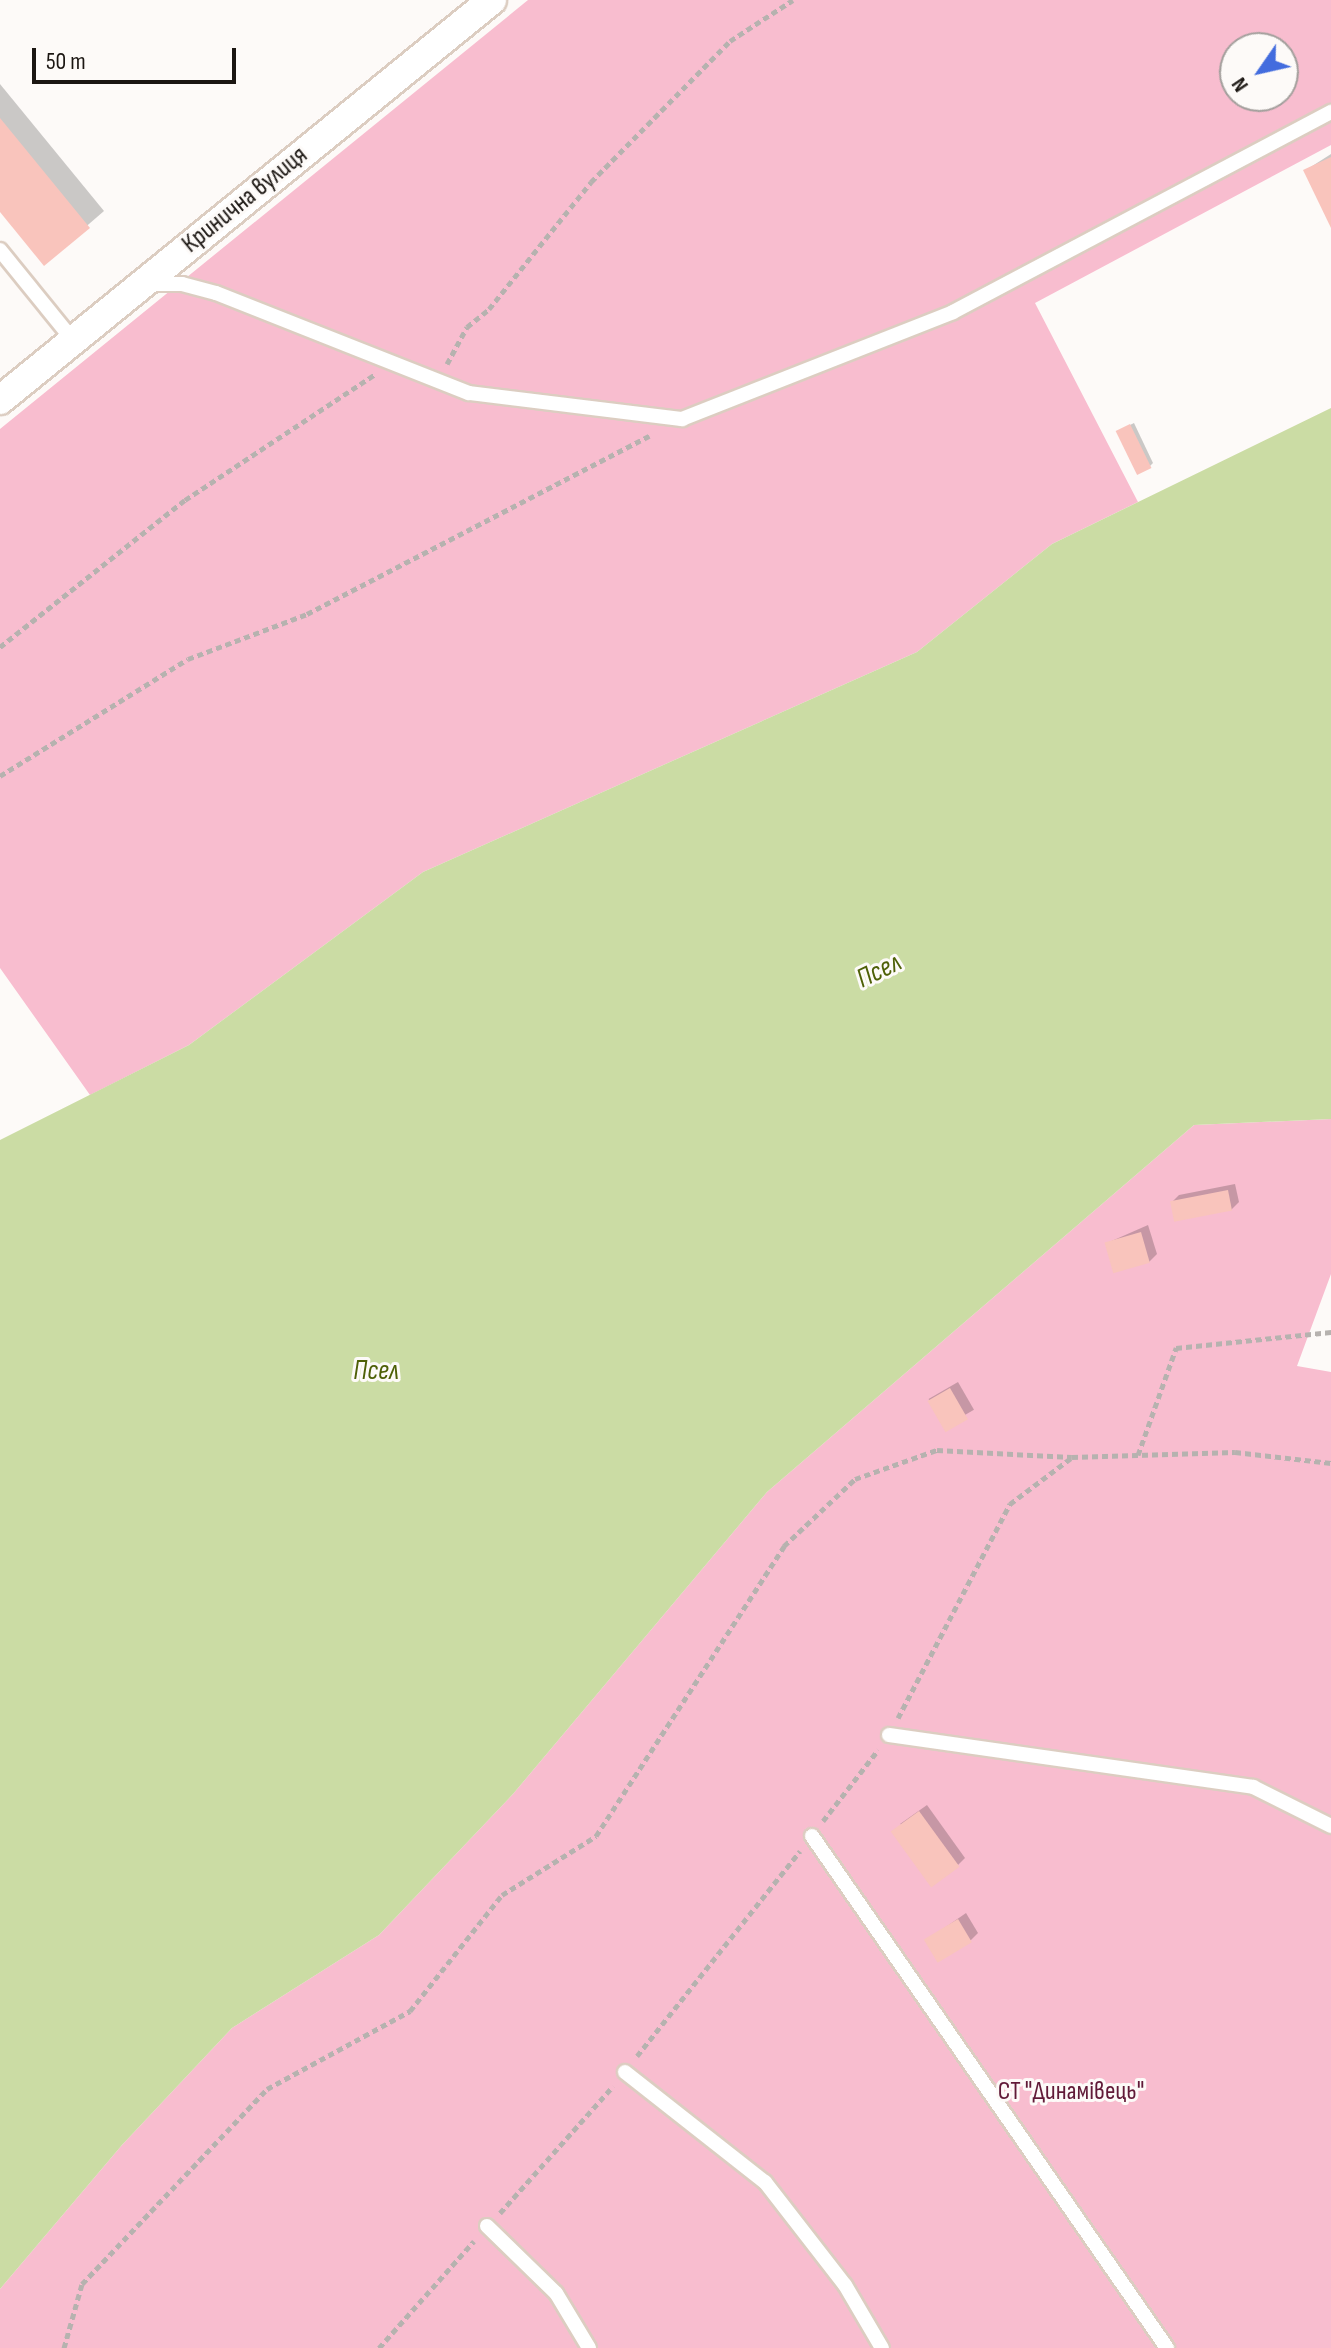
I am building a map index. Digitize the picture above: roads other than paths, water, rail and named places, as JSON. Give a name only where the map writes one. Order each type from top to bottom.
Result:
[{"type":"street","name":"Кринична вулиця","points":[[0,400],[492,0]]},
{"type":"lane","points":[[141,284],[182,284],[216,293],[469,393],[682,419],[953,312],[1331,112]]},
{"type":"lane","points":[[0,250],[73,340]]},
{"type":"lane","points":[[889,1735],[1253,1787],[1331,1826]]},
{"type":"lane","points":[[812,1836],[1167,2348]]},
{"type":"lane","points":[[625,2072],[765,2182],[845,2285],[882,2348]]},
{"type":"lane","points":[[487,2226],[556,2293],[589,2348]]},
{"type":"water","name":"Псел","points":[[1331,408],[1331,1119],[1194,1125],[767,1492],[513,1794],[379,1935],[232,2028],[122,2145],[0,2289],[0,1140],[189,1045],[423,872],[917,652],[1052,544]]},
{"type":"park label","name":"СТ \"Динамівець\"","points":[[1071,2092]]}]
